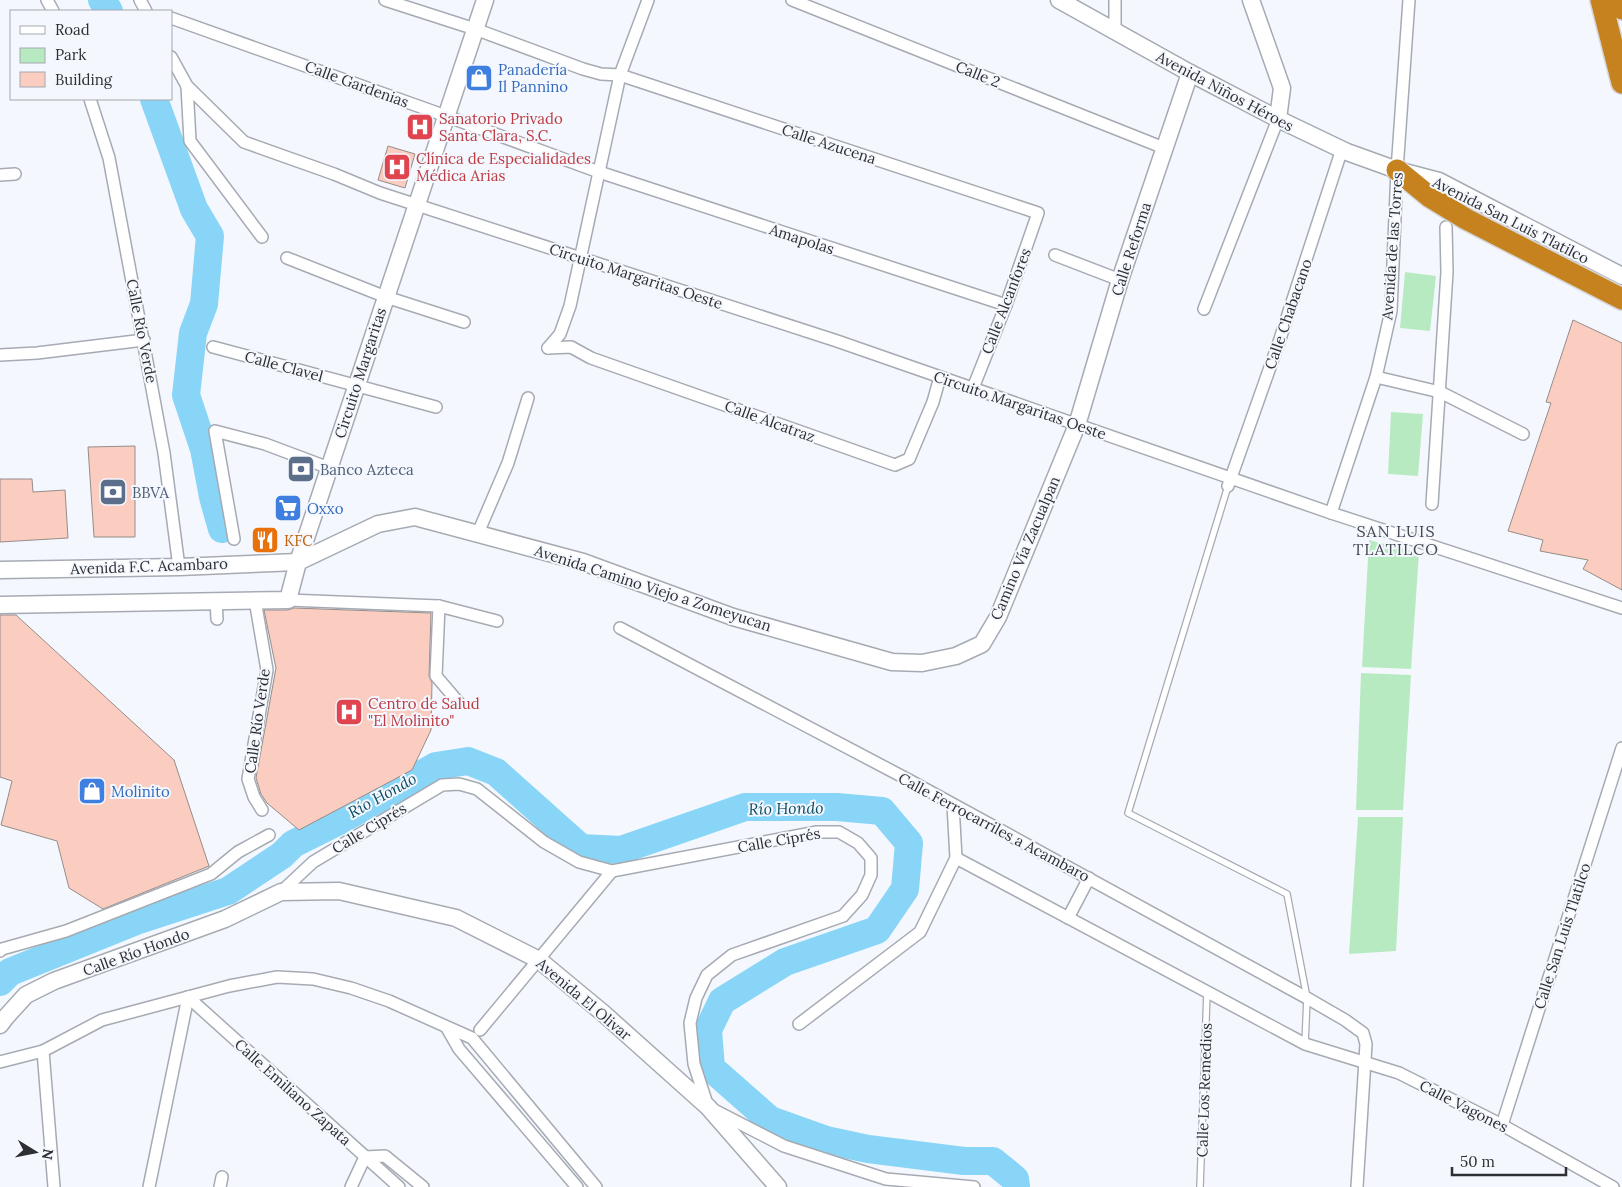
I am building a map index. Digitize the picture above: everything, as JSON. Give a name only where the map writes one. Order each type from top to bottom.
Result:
[{"type":"highway","points":[[1600,0],[1621,78]]},
{"type":"highway","points":[[1620,0],[1622,9]]},
{"type":"highway","points":[[1397,170],[1430,197],[1466,219],[1622,299]]},
{"type":"street","name":"Calle Azucena","points":[[386,0],[475,29],[583,69],[601,74],[620,75],[1038,213]]},
{"type":"street","name":"Circuito Margaritas","points":[[288,600],[298,562],[485,0]]},
{"type":"street","points":[[580,258],[620,75],[648,0]]},
{"type":"street","name":"Calle 2","points":[[792,0],[1164,148]]},
{"type":"street","name":"Avenida Niños Héroes","points":[[1059,0],[1190,73],[1278,119],[1342,149],[1397,170]]},
{"type":"street","points":[[1115,0],[1115,32]]},
{"type":"street","points":[[1204,308],[1278,119],[1282,88],[1251,0]]},
{"type":"street","name":"Avenida de las Torres","points":[[1330,513],[1376,377],[1391,311],[1397,170],[1409,0]]},
{"type":"street","name":"Calle Gardenias","points":[[172,18],[599,172]]},
{"type":"street","points":[[172,59],[187,86],[244,142],[334,174],[380,193],[416,204]]},
{"type":"street","name":"Calle Reforma","points":[[1077,425],[1120,280],[1190,73]]},
{"type":"street","points":[[187,86],[190,141],[262,237]]},
{"type":"street","name":"Calle Río Verde","points":[[90,100],[109,158],[144,340],[164,453],[179,567]]},
{"type":"street","name":"Calle Chabacano","points":[[1229,482],[1280,339],[1342,149]]},
{"type":"street","name":"Avenida San Luis Tlatilco","points":[[1397,170],[1439,181],[1622,276]]},
{"type":"street","name":"Amapolas","points":[[599,172],[1006,305]]},
{"type":"street","points":[[0,175],[15,174]]},
{"type":"street","name":"Circuito Margaritas Oeste","points":[[416,204],[837,341],[1077,425],[1229,482],[1622,608]]},
{"type":"street","name":"Calle Alcanfores","points":[[973,388],[1006,305],[1038,213]]},
{"type":"street","points":[[1432,504],[1447,272],[1446,227]]},
{"type":"street","points":[[1055,256],[1120,280]]},
{"type":"street","points":[[287,258],[386,297],[464,322]]},
{"type":"street","name":"Calle Alcatraz","points":[[580,258],[570,306],[560,334],[548,348],[571,347],[591,358],[895,465],[909,459],[933,402],[940,377]]},
{"type":"street","points":[[0,355],[38,353],[144,340]]},
{"type":"street","name":"Calle Clavel","points":[[213,347],[436,407]]},
{"type":"street","points":[[1376,377],[1440,392],[1523,434]]},
{"type":"street","points":[[478,533],[508,463],[528,398]]},
{"type":"street","name":"Camino Vía Zacualpan","points":[[956,656],[982,644],[998,617],[1077,425]]},
{"type":"street","points":[[234,539],[215,431],[266,444],[329,468]]},
{"type":"street","name":"Avenida Camino Viejo a Zomeyucan","points":[[298,562],[378,524],[415,516],[583,562],[733,617],[892,662],[922,663],[956,656]]},
{"type":"street","name":"Avenida F.C. Acambaro","points":[[0,570],[179,567],[298,562]]},
{"type":"street","name":"Calle Río Verde","points":[[255,600],[267,670],[248,780],[254,798],[262,810]]},
{"type":"street","points":[[0,605],[288,600],[439,606],[496,621]]},
{"type":"street","points":[[216,601],[217,619]]},
{"type":"street","points":[[439,606],[436,676],[459,703]]},
{"type":"street","name":"Calle Ferrocarriles a Acambaro","points":[[620,628],[1089,878],[1345,1020],[1362,1033],[1366,1044],[1364,1062]]},
{"type":"street","name":"Calle San Luis Tlatilco","points":[[1502,1125],[1622,748]]},
{"type":"street","name":"Calle Ciprés","points":[[281,892],[313,862],[442,785],[459,784],[477,789],[544,842],[579,862],[612,871],[818,832],[839,832],[858,843],[871,858],[871,875],[862,896],[843,916],[732,955],[707,975],[696,998],[690,1023],[694,1064],[708,1107]]},
{"type":"street","points":[[799,1024],[920,932],[956,858],[953,805]]},
{"type":"street","points":[[1,949],[66,931],[212,874],[238,852],[269,835]]},
{"type":"street","points":[[956,858],[1306,1044],[1364,1062],[1357,1187]]},
{"type":"street","points":[[480,1030],[612,871]]},
{"type":"street","points":[[1068,918],[1089,878]]},
{"type":"street","name":"Avenida El Olivar","points":[[281,892],[339,891],[456,918],[539,960],[603,1013],[708,1107],[778,1187]]},
{"type":"street","name":"Calle Río Hondo","points":[[0,1025],[26,995],[54,981],[225,919],[281,892]]},
{"type":"street","points":[[0,1062],[43,1051],[102,1020],[188,997],[230,986],[277,977],[313,979],[351,988],[389,1001],[472,1038],[596,1187]]},
{"type":"street","points":[[149,1187],[188,997]]},
{"type":"street","name":"Calle Emiliano Zapata","points":[[188,997],[399,1187]]},
{"type":"street","points":[[447,1028],[459,1049],[577,1187]]},
{"type":"street","points":[[43,1051],[54,1187]]},
{"type":"street","name":"Calle Vagones","points":[[1364,1062],[1399,1073],[1502,1125],[1613,1187]]},
{"type":"street","points":[[708,1107],[784,1146],[886,1179],[974,1187]]},
{"type":"street","points":[[351,1187],[365,1157],[385,1156],[423,1187]]},
{"type":"lane","points":[[1229,482],[1128,813],[1287,894],[1307,998],[1306,1044]]},
{"type":"lane","name":"Calle Los Remedios","points":[[1200,1187],[1207,992]]},
{"type":"green space","points":[[1405,272],[1436,276],[1430,331],[1400,328]]},
{"type":"green space","points":[[1391,412],[1423,414],[1418,476],[1388,474]]},
{"type":"green space","points":[[1369,540],[1419,553],[1411,669],[1362,667]]},
{"type":"green space","points":[[1361,673],[1411,675],[1403,810],[1356,810]]},
{"type":"green space","points":[[1358,817],[1403,817],[1396,951],[1349,954]]},
{"type":"building","name":"Clínica de Especialidades Médica Arias","points":[[388,146],[415,154],[405,188],[378,180]]},
{"type":"building","points":[[1573,320],[1622,343],[1622,590],[1583,569],[1588,560],[1540,551],[1543,540],[1508,531],[1551,403],[1546,402]]},
{"type":"building","name":"BBVA","points":[[135,446],[135,537],[94,537],[88,447]]},
{"type":"building","points":[[0,479],[32,479],[33,492],[65,490],[68,538],[0,542]]},
{"type":"building","name":"Centro de Salud \"El Molinito\"","points":[[294,608],[431,613],[429,676],[432,683],[431,730],[412,770],[299,830],[267,803],[261,794],[256,778],[276,668],[264,610],[288,610]]},
{"type":"building","name":"Molinito","points":[[0,615],[16,615],[174,760],[209,866],[103,909],[69,888],[57,841],[1,825],[12,781],[0,777]]},
{"type":"waterway","points":[[102,0],[108,10]]},
{"type":"waterway","points":[[154,100],[194,209],[210,236],[204,304],[193,333],[186,395],[204,449],[213,497],[222,529]]},
{"type":"waterway","name":"Río Hondo","points":[[0,982],[10,972],[136,921],[228,891],[282,855],[293,844],[339,821],[436,766],[468,761],[496,772],[581,848],[621,850],[745,807],[837,807],[882,811],[909,843],[905,889],[877,930],[785,962],[722,1001],[708,1030],[711,1068],[770,1120],[826,1140],[868,1149],[964,1161],[993,1161],[1015,1179],[1016,1187]]},
{"type":"place","name":"Panadería Il Pannino","points":[[479,78]]},
{"type":"place","name":"Sanatorio Privado Santa Clara, S.C.","points":[[420,127]]},
{"type":"place","name":"Clínica de Especialidades Médica Arias","points":[[397,167]]},
{"type":"place","name":"Banco Azteca","points":[[301,469]]},
{"type":"place","name":"BBVA","points":[[113,492]]},
{"type":"place","name":"Oxxo","points":[[288,508]]},
{"type":"place","name":"KFC","points":[[265,540]]},
{"type":"place","name":"Centro de Salud \"El Molinito\"","points":[[349,712]]},
{"type":"place","name":"Molinito","points":[[92,791]]},
{"type":"district","name":"SAN LUIS TLATILCO","points":[[1396,540]]}]
